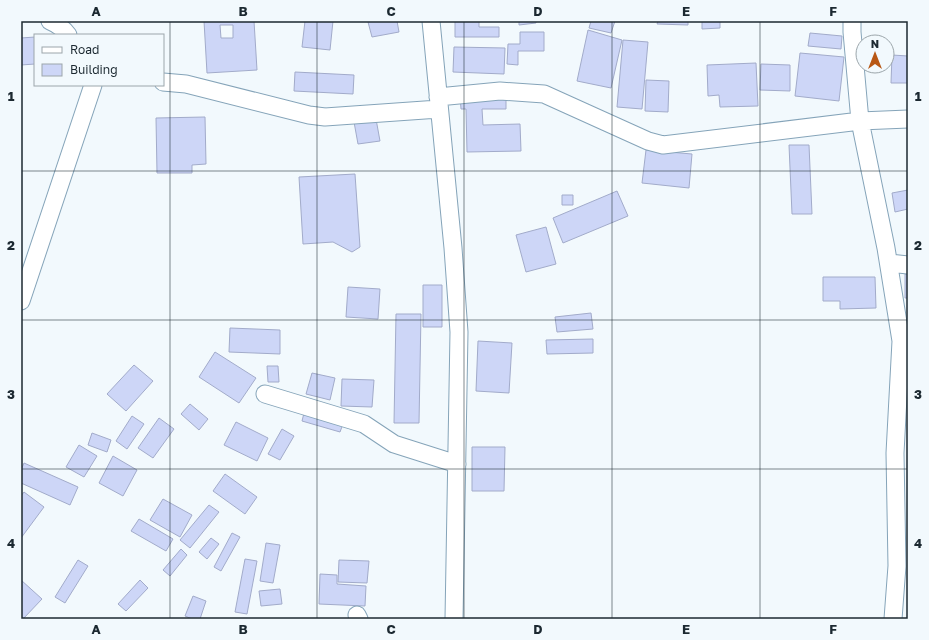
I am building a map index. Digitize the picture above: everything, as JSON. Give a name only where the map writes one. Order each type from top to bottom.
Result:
[{"type":"street","points":[[431,21],[452,240],[459,332],[454,619]]},
{"type":"street","points":[[852,21],[860,121],[889,263],[901,341],[895,453],[897,566],[893,619]]},
{"type":"street","points":[[164,82],[186,84],[309,115],[325,117],[438,103],[500,91],[544,94],[648,141],[663,145],[860,121],[908,119]]},
{"type":"street","points":[[21,301],[93,86]]},
{"type":"street","points":[[889,263],[908,265]]},
{"type":"street","points":[[265,394],[364,424],[394,444],[457,464]]},
{"type":"building","points":[[204,21],[254,21],[257,70],[207,73]],"holes":[[[220,25],[233,25],[233,38],[221,38]]]},
{"type":"building","points":[[305,21],[333,21],[330,50],[302,47]]},
{"type":"building","points":[[397,21],[399,32],[372,37],[368,22]]},
{"type":"building","points":[[455,21],[479,21],[479,27],[499,27],[499,37],[455,37]]},
{"type":"building","points":[[519,21],[536,21],[536,23],[519,25]]},
{"type":"building","points":[[591,21],[615,21],[611,33],[589,28]]},
{"type":"building","points":[[658,21],[688,21],[688,25],[657,24]]},
{"type":"building","points":[[702,21],[720,21],[720,28],[702,29]]},
{"type":"building","points":[[588,30],[622,40],[611,88],[577,81]]},
{"type":"building","points":[[520,32],[544,32],[544,51],[518,51],[518,65],[507,64],[508,44],[520,44]]},
{"type":"building","points":[[810,33],[842,36],[841,49],[808,46]]},
{"type":"building","points":[[34,37],[34,64],[21,65],[21,38]]},
{"type":"building","points":[[623,40],[648,42],[642,109],[617,107]]},
{"type":"building","points":[[454,47],[505,48],[504,74],[453,72]]},
{"type":"building","points":[[800,53],[844,57],[839,101],[795,96]]},
{"type":"building","points":[[895,55],[908,56],[908,83],[891,83],[891,74],[895,74]]},
{"type":"building","points":[[756,63],[758,106],[720,107],[719,95],[708,96],[707,65]]},
{"type":"building","points":[[761,64],[790,65],[790,91],[760,90]]},
{"type":"building","points":[[295,72],[354,75],[353,94],[294,91]]},
{"type":"building","points":[[646,80],[669,81],[668,112],[645,111]]},
{"type":"building","points":[[460,96],[506,96],[506,109],[482,109],[483,125],[520,124],[521,151],[467,152],[466,109],[461,109]]},
{"type":"building","points":[[205,117],[206,164],[192,165],[192,173],[157,173],[156,118]]},
{"type":"building","points":[[376,119],[380,141],[358,144],[354,122]]},
{"type":"building","points":[[789,145],[809,145],[812,214],[792,214]]},
{"type":"building","points":[[646,150],[692,154],[689,188],[642,183]]},
{"type":"building","points":[[355,174],[360,247],[352,252],[333,242],[303,244],[299,177]]},
{"type":"building","points":[[908,190],[908,209],[895,212],[892,193]]},
{"type":"building","points":[[617,191],[628,216],[563,243],[553,218]]},
{"type":"building","points":[[562,195],[573,195],[573,205],[562,205]]},
{"type":"building","points":[[546,227],[556,264],[526,272],[516,235]]},
{"type":"building","points":[[905,274],[908,274],[908,298],[905,298]]},
{"type":"building","points":[[823,277],[875,277],[876,308],[840,309],[840,301],[823,301]]},
{"type":"building","points":[[423,285],[442,285],[442,327],[423,327]]},
{"type":"building","points":[[348,287],[380,289],[378,319],[346,317]]},
{"type":"building","points":[[591,313],[593,329],[557,332],[555,317]]},
{"type":"building","points":[[396,314],[421,314],[419,423],[394,423]]},
{"type":"building","points":[[230,328],[280,330],[280,354],[229,352]]},
{"type":"building","points":[[593,339],[593,353],[547,354],[546,340]]},
{"type":"building","points":[[478,341],[512,343],[509,393],[476,391]]},
{"type":"building","points":[[215,352],[256,378],[239,403],[199,377]]},
{"type":"building","points":[[134,365],[153,381],[126,411],[107,394]]},
{"type":"building","points":[[267,366],[278,366],[279,382],[268,382]]},
{"type":"building","points":[[312,373],[335,378],[330,400],[306,394]]},
{"type":"building","points":[[342,379],[374,380],[372,407],[341,406]]},
{"type":"building","points":[[190,404],[208,419],[199,430],[181,414]]},
{"type":"building","points":[[304,413],[343,424],[340,432],[302,421]]},
{"type":"building","points":[[132,416],[144,424],[127,449],[116,441]]},
{"type":"building","points":[[159,418],[174,429],[153,458],[138,448]]},
{"type":"building","points":[[236,422],[268,438],[257,461],[224,445]]},
{"type":"building","points":[[282,429],[294,436],[280,460],[268,454]]},
{"type":"building","points":[[92,433],[111,440],[107,452],[88,445]]},
{"type":"building","points":[[79,445],[97,456],[84,477],[66,467]]},
{"type":"building","points":[[472,447],[505,447],[504,491],[472,491]]},
{"type":"building","points":[[113,456],[137,470],[123,496],[99,483]]},
{"type":"building","points":[[24,463],[78,487],[70,505],[21,483],[21,470]]},
{"type":"building","points":[[225,474],[257,497],[245,514],[213,491]]},
{"type":"building","points":[[24,492],[44,507],[21,538],[21,496]]},
{"type":"building","points":[[163,499],[192,515],[180,537],[150,520]]},
{"type":"building","points":[[209,505],[219,512],[190,548],[180,540]]},
{"type":"building","points":[[139,519],[173,539],[166,551],[131,531]]},
{"type":"building","points":[[232,533],[240,537],[221,571],[214,567]]},
{"type":"building","points":[[211,538],[219,544],[207,559],[199,552]]},
{"type":"building","points":[[266,543],[280,545],[273,583],[260,581]]},
{"type":"building","points":[[181,549],[187,555],[170,576],[163,570]]},
{"type":"building","points":[[245,559],[257,561],[247,614],[235,612]]},
{"type":"building","points":[[78,560],[88,566],[65,603],[55,597]]},
{"type":"building","points":[[339,560],[369,561],[367,583],[338,582]]},
{"type":"building","points":[[320,574],[337,575],[337,584],[366,586],[365,606],[319,604]]},
{"type":"building","points":[[21,580],[42,599],[23,619],[21,619]]},
{"type":"building","points":[[140,580],[148,588],[126,611],[118,604]]},
{"type":"building","points":[[280,589],[282,604],[261,606],[259,591]]},
{"type":"building","points":[[193,596],[206,601],[200,619],[192,619],[185,616]]}]
